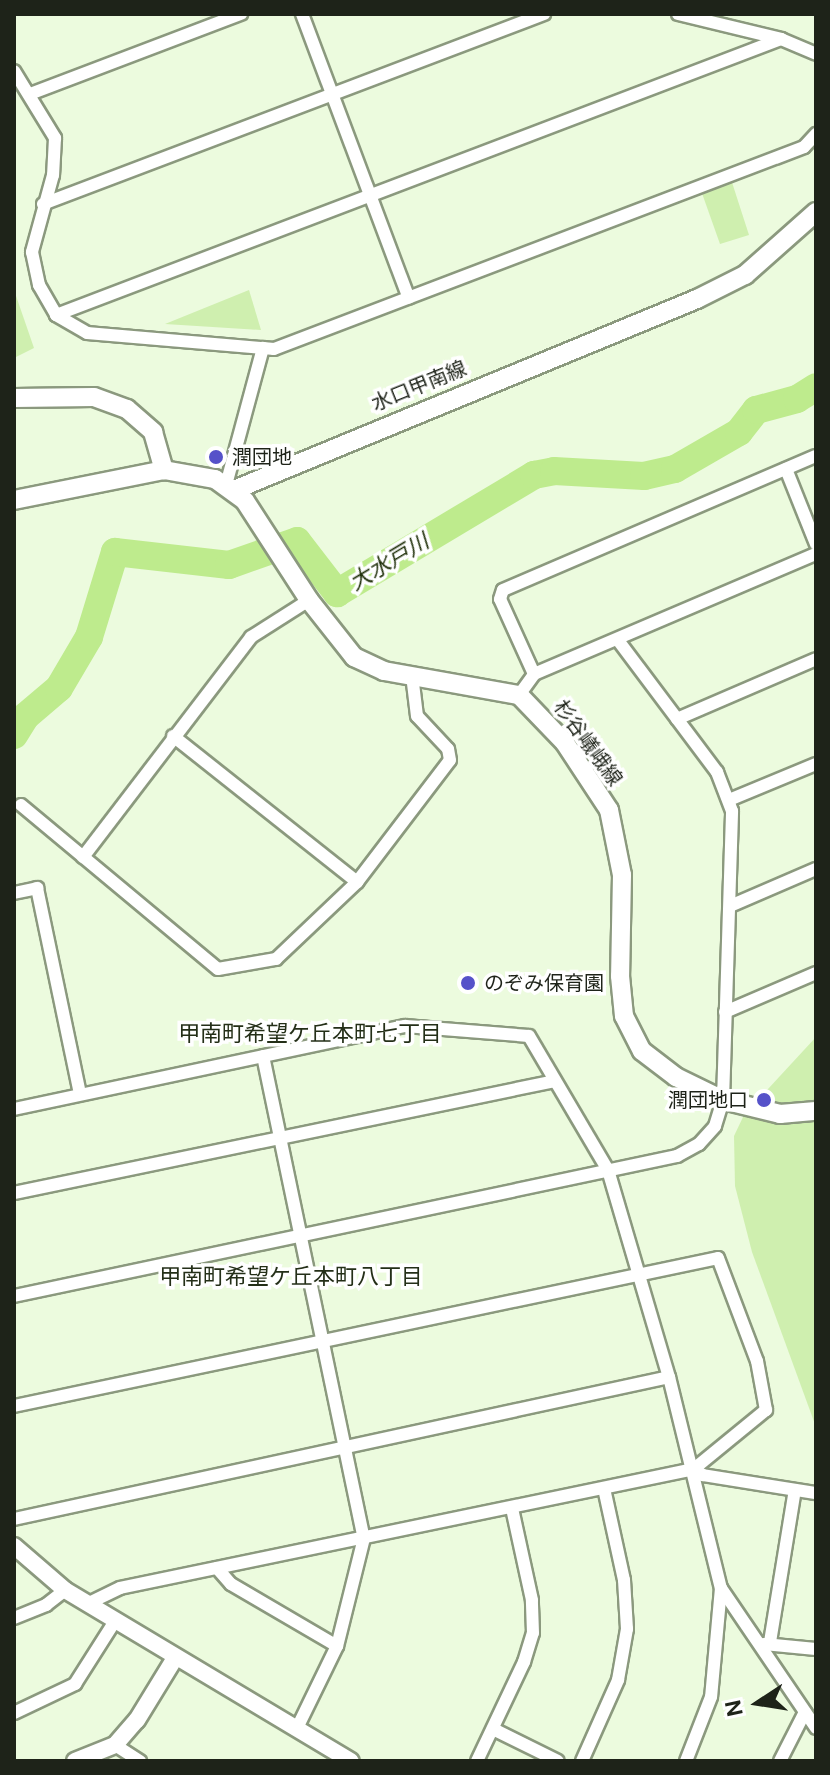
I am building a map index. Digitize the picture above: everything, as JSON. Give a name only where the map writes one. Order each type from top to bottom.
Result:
[{"type":"main road","name":"水口甲南線","points":[[230,488],[697,299],[745,275],[816,212]]},
{"type":"main road","points":[[14,398],[84,396],[127,409],[153,432],[164,470]]},
{"type":"main road","points":[[14,500],[164,470],[206,476],[230,488],[276,547],[309,600],[354,657],[369,667],[519,695]]},
{"type":"main road","name":"杉谷嶬峨線","points":[[519,695],[565,743],[609,810],[620,845],[620,976],[624,1016],[634,1039],[676,1077],[723,1100],[780,1114],[816,1111]]},
{"type":"street","points":[[30,94],[241,14]]},
{"type":"street","points":[[302,14],[409,298]]},
{"type":"street","points":[[43,204],[544,14]]},
{"type":"street","points":[[678,14],[781,39],[816,54]]},
{"type":"street","points":[[56,315],[781,39]]},
{"type":"street","points":[[14,71],[51,128],[56,149],[32,252],[39,285],[56,315],[87,333],[274,349],[804,147],[816,134]]},
{"type":"street","points":[[230,488],[263,348]]},
{"type":"street","points":[[534,674],[500,599],[503,590],[816,456]]},
{"type":"street","points":[[786,469],[816,544]]},
{"type":"street","points":[[519,695],[534,674],[816,554]]},
{"type":"street","points":[[83,857],[251,637],[309,600]]},
{"type":"street","points":[[14,1296],[687,1153],[715,1126],[723,1100],[730,906],[729,800],[717,772],[618,640]]},
{"type":"street","points":[[677,719],[816,659]]},
{"type":"street","points":[[21,805],[223,970],[276,959],[357,882],[450,760],[448,749],[417,716],[412,675]]},
{"type":"street","points":[[173,736],[357,882]]},
{"type":"street","points":[[729,800],[816,764]]},
{"type":"street","points":[[730,906],[816,869]]},
{"type":"street","points":[[14,893],[37,888],[80,1094]]},
{"type":"street","points":[[725,1012],[816,973]]},
{"type":"street","points":[[14,1109],[405,1026],[519,1032],[529,1036],[608,1170],[694,1469],[721,1588],[711,1697],[686,1761]]},
{"type":"street","points":[[263,1056],[364,1538],[337,1646],[297,1728]]},
{"type":"street","points":[[14,1193],[555,1081]]},
{"type":"street","points":[[14,1406],[718,1258],[757,1361],[766,1410],[694,1469],[120,1588],[87,1604]]},
{"type":"street","points":[[14,1519],[669,1377]]},
{"type":"street","points":[[694,1469],[703,1475],[816,1493]]},
{"type":"street","points":[[582,1761],[618,1680],[627,1629],[624,1580],[604,1488]]},
{"type":"street","points":[[765,1643],[795,1490]]},
{"type":"street","points":[[477,1761],[533,1633],[532,1600],[512,1508]]},
{"type":"street","points":[[14,1546],[65,1590],[351,1761]]},
{"type":"street","points":[[217,1568],[231,1584],[337,1646]]},
{"type":"street","points":[[721,1588],[765,1643],[816,1728]]},
{"type":"street","points":[[14,1618],[46,1605],[65,1590]]},
{"type":"street","points":[[14,1713],[75,1684],[115,1621]]},
{"type":"street","points":[[765,1643],[816,1649]]},
{"type":"street","points":[[75,1761],[106,1752],[137,1720],[175,1658]]},
{"type":"street","points":[[780,1761],[805,1712]]},
{"type":"street","points":[[493,1729],[558,1761]]},
{"type":"street","points":[[106,1752],[140,1761]]},
{"type":"green space","points":[[728,170],[749,235],[720,244],[698,182]]},
{"type":"green space","points":[[14,290],[34,348],[14,358]]},
{"type":"green space","points":[[249,290],[261,330],[165,324]]},
{"type":"green space","points":[[816,1037],[816,1427],[752,1252],[735,1186],[734,1136],[744,1115]]},
{"type":"waterway","name":"大水戸川","points":[[14,735],[26,716],[59,688],[89,637],[115,552],[229,565],[297,541],[337,593],[534,475],[554,471],[644,476],[675,469],[739,432],[756,410],[797,399],[816,387]]},
{"type":"place","name":"潤団地","points":[[216,457]]},
{"type":"place","name":"のぞみ保育園","points":[[468,983]]},
{"type":"place","name":"潤団地口","points":[[764,1100]]},
{"type":"district","name":"甲南町希望ケ丘本町七丁目","points":[[310,1034]]},
{"type":"district","name":"甲南町希望ケ丘本町八丁目","points":[[291,1277]]}]
